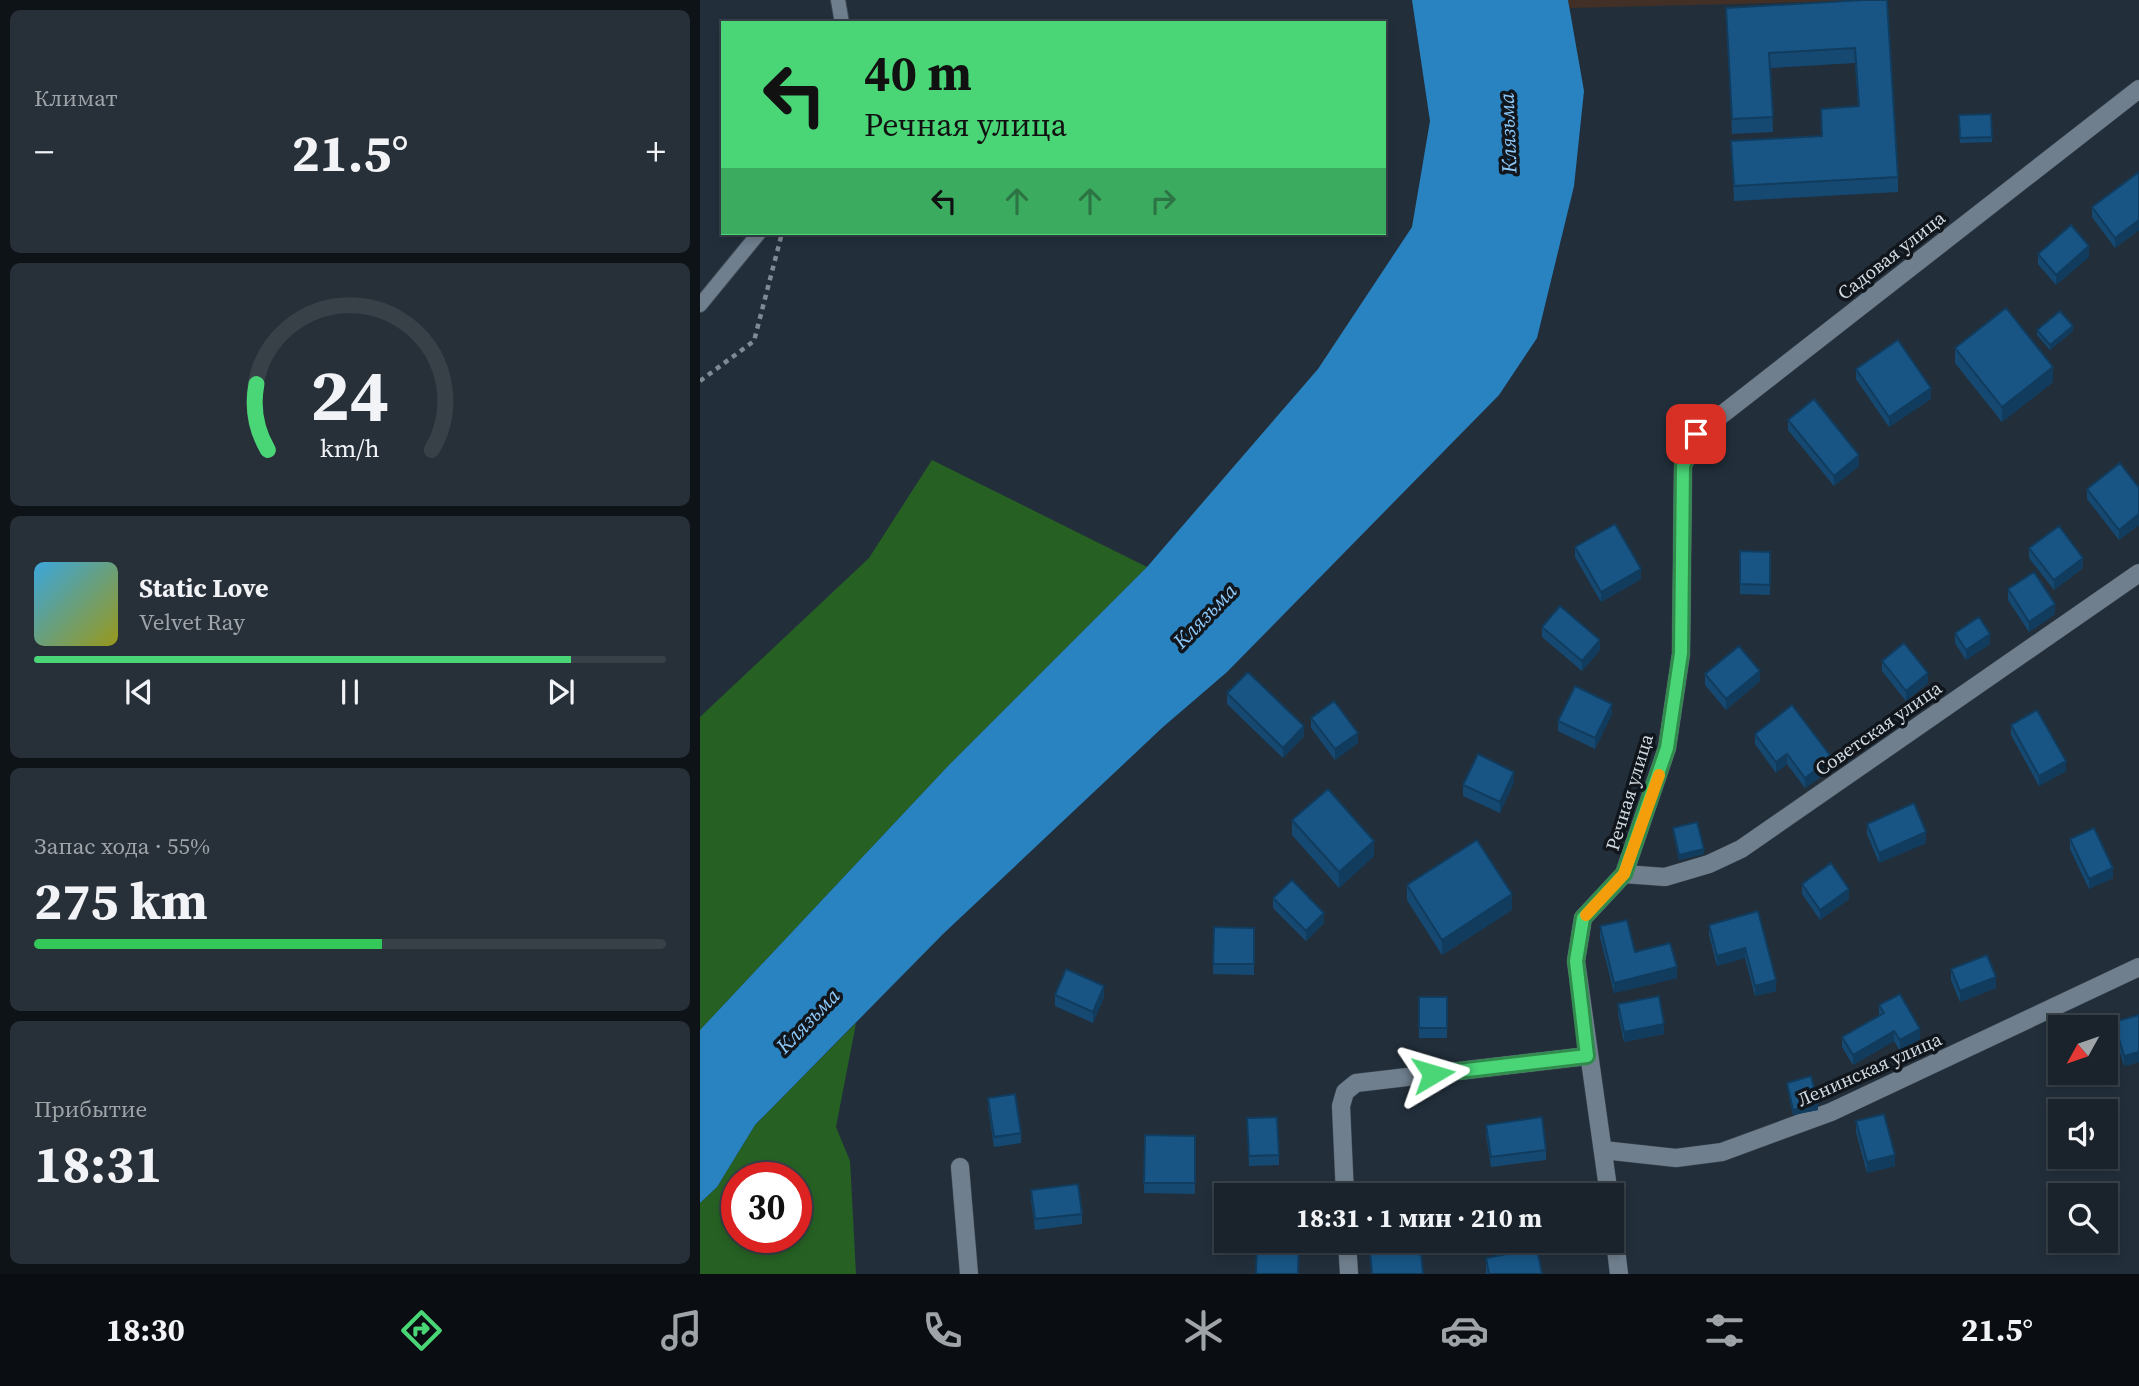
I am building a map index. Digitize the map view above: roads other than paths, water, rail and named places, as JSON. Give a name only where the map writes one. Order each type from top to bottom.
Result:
[{"type":"street","name":"Садовая улица","points":[[1683,466],[1696,434],[2139,89]]},
{"type":"street","name":"Речная улица","points":[[1607,1183],[1587,1056],[1576,961],[1583,918],[1624,874],[1667,748],[1681,653],[1683,466]]},
{"type":"street","name":"Советская улица","points":[[1624,874],[1665,877],[1709,864],[1741,849],[2139,573]]},
{"type":"street","name":"Ленинская улица","points":[[1603,1150],[1676,1158],[1722,1152],[1831,1112],[2139,967]]},
{"type":"street","points":[[1344,1183],[1341,1106],[1345,1092],[1356,1083],[1587,1056]]},
{"type":"street","points":[[960,1167],[969,1274]]},
{"type":"street","points":[[1348,1253],[1349,1274]]},
{"type":"street","points":[[1616,1253],[1619,1274]]},
{"type":"lane","points":[[838,0],[842,21]]},
{"type":"lane","points":[[700,305],[757,235]]},
{"type":"water","name":"Клязьма","points":[[1412,0],[1568,0],[1584,91],[1574,186],[1537,338],[1499,395],[1227,672],[1163,727],[943,934],[755,1125],[732,1162],[721,1162],[721,1180],[700,1203],[700,1030],[948,766],[1147,567],[1318,369],[1412,227],[1430,121]]}]
